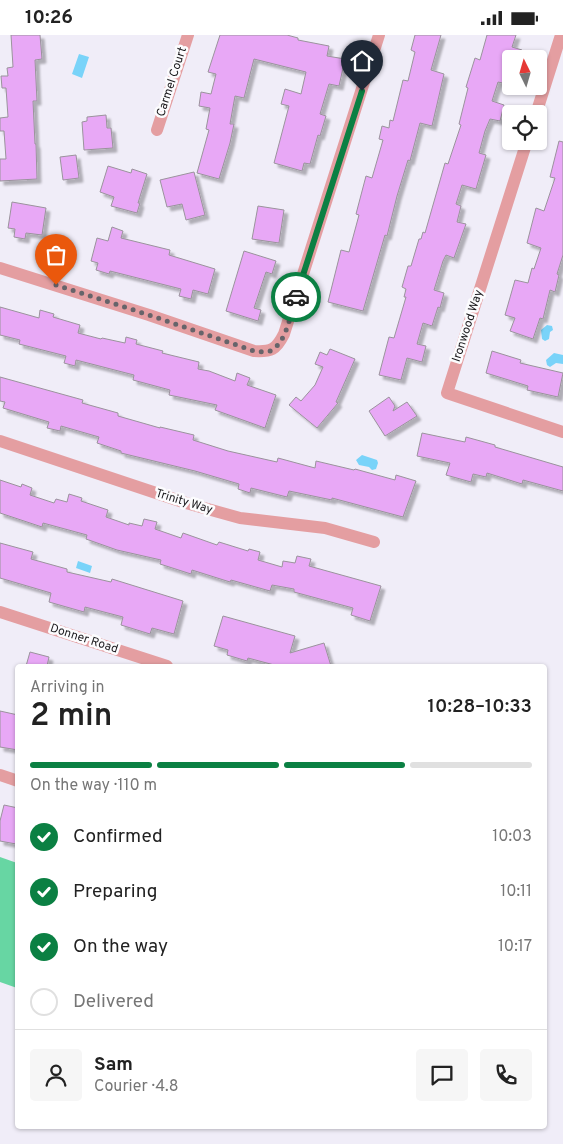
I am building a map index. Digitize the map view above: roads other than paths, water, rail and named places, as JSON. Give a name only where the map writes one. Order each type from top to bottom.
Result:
[{"type":"street","name":"Carmel Court","points":[[157,130],[188,35]]},
{"type":"street","points":[[0,268],[149,315],[254,351],[268,352],[278,345],[284,334],[379,35]]},
{"type":"street","points":[[539,105],[561,35]]},
{"type":"street","name":"Ironwood Way","points":[[524,150],[446,393],[563,432]]},
{"type":"street","name":"Trinity Way","points":[[0,441],[186,503],[232,516],[325,528],[374,542]]},
{"type":"street","name":"Donner Road","points":[[0,612],[161,664]]},
{"type":"street","points":[[0,775],[15,780]]},
{"type":"water","points":[[79,54],[89,57],[82,78],[72,74]]},
{"type":"water","points":[[547,325],[552,326],[553,330],[550,332],[549,339],[545,341],[542,339],[541,330]]},
{"type":"water","points":[[554,353],[563,355],[563,364],[556,363],[550,367],[547,365],[546,360]]},
{"type":"water","points":[[362,455],[377,460],[376,469],[372,470],[369,467],[359,465],[356,460]]},
{"type":"water","points":[[78,561],[92,566],[90,573],[76,568]]}]
